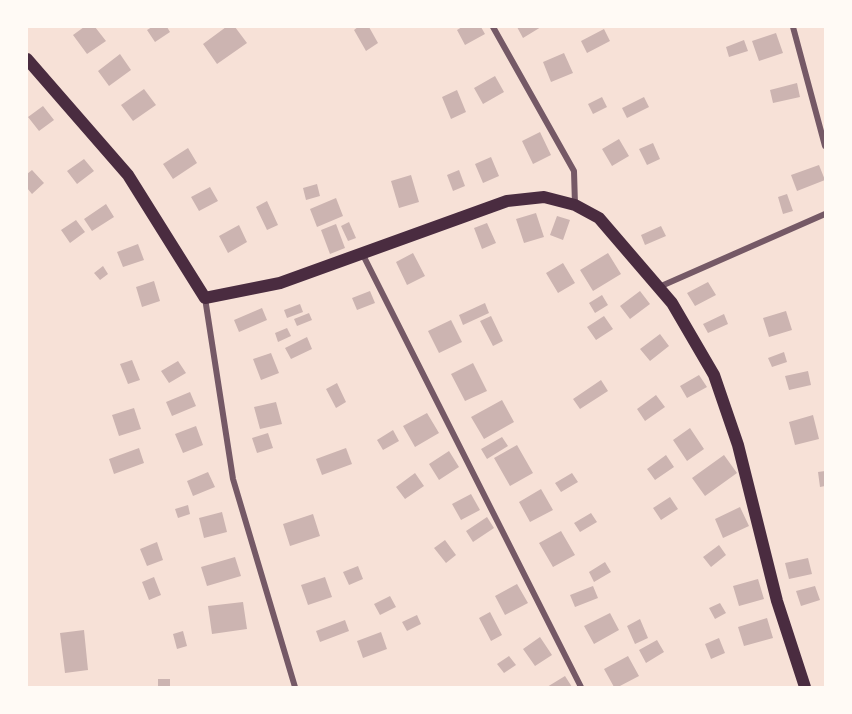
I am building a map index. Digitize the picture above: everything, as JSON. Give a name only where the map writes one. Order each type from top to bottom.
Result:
[{"type":"main road","points":[[27,59],[128,175],[205,298],[280,283],[507,201],[544,197],[575,205],[599,218],[672,303],[714,375],[738,445],[777,601],[805,687]]},
{"type":"street","points":[[493,27],[574,171],[575,205]]},
{"type":"street","points":[[793,27],[825,146]]},
{"type":"street","points":[[659,286],[825,214]]},
{"type":"street","points":[[361,252],[581,687]]},
{"type":"street","points":[[205,298],[233,478],[295,687]]},
{"type":"building","points":[[84,27],[95,27],[106,41],[87,54],[73,35]]},
{"type":"building","points":[[152,27],[167,27],[170,32],[155,42],[147,30]]},
{"type":"building","points":[[226,27],[235,27],[247,43],[217,64],[203,44]]},
{"type":"building","points":[[358,27],[369,27],[378,43],[366,51],[354,30]]},
{"type":"building","points":[[462,27],[481,27],[485,34],[465,45],[457,30]]},
{"type":"building","points":[[517,27],[541,27],[523,38]]},
{"type":"building","points":[[604,29],[610,41],[587,53],[581,41]]},
{"type":"building","points":[[776,33],[783,53],[759,61],[752,41]]},
{"type":"building","points":[[744,40],[748,51],[729,57],[726,47]]},
{"type":"building","points":[[564,53],[573,73],[551,82],[543,62]]},
{"type":"building","points":[[120,54],[131,70],[109,86],[98,71]]},
{"type":"building","points":[[495,76],[504,92],[483,104],[474,88]]},
{"type":"building","points":[[797,83],[800,97],[773,103],[770,90]]},
{"type":"building","points":[[144,89],[156,105],[133,121],[121,105]]},
{"type":"building","points":[[457,90],[466,112],[451,119],[442,97]]},
{"type":"building","points":[[602,97],[607,107],[593,114],[588,104]]},
{"type":"building","points":[[644,97],[649,107],[627,118],[622,108]]},
{"type":"building","points":[[43,106],[54,120],[39,131],[28,117]]},
{"type":"building","points":[[540,132],[551,155],[533,164],[522,141]]},
{"type":"building","points":[[619,139],[629,156],[612,166],[602,149]]},
{"type":"building","points":[[653,143],[660,159],[647,165],[639,149]]},
{"type":"building","points":[[188,148],[197,163],[173,179],[163,164]]},
{"type":"building","points":[[491,157],[499,176],[483,183],[475,164]]},
{"type":"building","points":[[84,159],[94,171],[77,184],[67,171]]},
{"type":"building","points":[[819,165],[825,180],[797,191],[791,175]]},
{"type":"building","points":[[32,170],[44,183],[32,194],[27,188],[27,174]]},
{"type":"building","points":[[459,170],[465,186],[453,191],[447,175]]},
{"type":"building","points":[[411,175],[419,202],[399,208],[391,181]]},
{"type":"building","points":[[317,184],[320,196],[306,200],[303,188]]},
{"type":"building","points":[[210,187],[218,201],[199,211],[191,197]]},
{"type":"building","points":[[787,194],[793,211],[783,214],[778,197]]},
{"type":"building","points":[[336,198],[343,216],[317,227],[310,209]]},
{"type":"building","points":[[267,201],[278,225],[267,230],[256,207]]},
{"type":"building","points":[[106,204],[114,217],[92,231],[84,219]]},
{"type":"building","points":[[536,213],[544,237],[524,243],[516,219]]},
{"type":"building","points":[[557,216],[570,220],[563,240],[550,235]]},
{"type":"building","points":[[76,220],[85,232],[70,243],[61,230]]},
{"type":"building","points":[[349,222],[356,238],[348,241],[341,226]]},
{"type":"building","points":[[487,223],[496,243],[482,249],[474,228]]},
{"type":"building","points":[[336,224],[345,248],[330,254],[321,230]]},
{"type":"building","points":[[239,225],[247,242],[228,253],[219,236]]},
{"type":"building","points":[[661,226],[666,236],[645,245],[641,235]]},
{"type":"building","points":[[138,244],[144,260],[123,267],[117,252]]},
{"type":"building","points":[[413,253],[425,276],[407,285],[396,262]]},
{"type":"building","points":[[608,253],[621,274],[593,291],[580,270]]},
{"type":"building","points":[[563,263],[575,283],[558,293],[546,273]]},
{"type":"building","points":[[103,266],[108,274],[100,280],[94,273]]},
{"type":"building","points":[[154,281],[160,301],[142,307],[136,287]]},
{"type":"building","points":[[708,282],[716,295],[695,306],[687,293]]},
{"type":"building","points":[[370,291],[375,303],[357,310],[352,298]]},
{"type":"building","points":[[640,291],[650,304],[630,319],[620,306]]},
{"type":"building","points":[[602,295],[608,305],[595,313],[589,303]]},
{"type":"building","points":[[485,303],[489,313],[463,325],[459,315]]},
{"type":"building","points":[[300,304],[303,312],[287,318],[284,310]]},
{"type":"building","points":[[262,308],[267,320],[239,332],[234,320]]},
{"type":"building","points":[[786,311],[792,330],[769,337],[763,318]]},
{"type":"building","points":[[309,313],[312,320],[297,326],[294,319]]},
{"type":"building","points":[[724,314],[728,324],[708,333],[703,324]]},
{"type":"building","points":[[491,316],[503,341],[493,346],[480,321]]},
{"type":"building","points":[[604,316],[613,329],[596,340],[587,327]]},
{"type":"building","points":[[451,320],[462,342],[439,353],[428,331]]},
{"type":"building","points":[[287,328],[291,336],[278,342],[275,333]]},
{"type":"building","points":[[660,334],[669,346],[650,361],[640,349]]},
{"type":"building","points":[[307,337],[312,349],[291,359],[285,348]]},
{"type":"building","points":[[784,352],[787,362],[772,367],[768,358]]},
{"type":"building","points":[[271,353],[279,373],[261,380],[253,359]]},
{"type":"building","points":[[132,360],[140,380],[128,384],[120,364]]},
{"type":"building","points":[[178,361],[186,373],[169,383],[161,371]]},
{"type":"building","points":[[473,363],[487,391],[465,401],[451,374]]},
{"type":"building","points":[[808,371],[811,385],[789,390],[785,376]]},
{"type":"building","points":[[699,375],[707,387],[687,398],[680,386]]},
{"type":"building","points":[[601,380],[608,391],[580,409],[573,399]]},
{"type":"building","points":[[337,383],[346,402],[336,408],[326,389]]},
{"type":"building","points":[[190,392],[196,406],[172,416],[166,402]]},
{"type":"building","points":[[656,395],[665,407],[645,421],[637,409]]},
{"type":"building","points":[[502,400],[514,422],[484,439],[471,417]]},
{"type":"building","points":[[276,402],[282,424],[260,429],[254,407]]},
{"type":"building","points":[[134,408],[141,429],[119,436],[112,415]]},
{"type":"building","points":[[427,413],[439,433],[415,447],[403,426]]},
{"type":"building","points":[[813,415],[819,439],[795,445],[789,422]]},
{"type":"building","points":[[196,426],[203,445],[183,453],[175,434]]},
{"type":"building","points":[[690,428],[704,449],[687,461],[673,440]]},
{"type":"building","points":[[393,430],[399,441],[383,450],[377,440]]},
{"type":"building","points":[[268,433],[273,448],[257,453],[252,438]]},
{"type":"building","points":[[502,437],[508,446],[487,459],[481,449]]},
{"type":"building","points":[[517,445],[533,473],[510,486],[494,458]]},
{"type":"building","points":[[139,448],[144,463],[114,474],[109,459]]},
{"type":"building","points":[[346,448],[352,464],[322,475],[316,459]]},
{"type":"building","points":[[449,451],[459,467],[439,480],[429,464]]},
{"type":"building","points":[[666,455],[674,467],[655,480],[647,469]]},
{"type":"building","points":[[724,455],[737,473],[705,496],[692,478]]},
{"type":"building","points":[[825,471],[825,486],[820,487],[818,472]]},
{"type":"building","points":[[208,472],[215,487],[193,496],[187,481]]},
{"type":"building","points":[[415,473],[424,486],[405,499],[396,487]]},
{"type":"building","points":[[572,473],[578,482],[561,492],[555,483]]},
{"type":"building","points":[[541,489],[553,510],[530,522],[519,502]]},
{"type":"building","points":[[471,494],[480,510],[461,520],[452,504]]},
{"type":"building","points":[[670,497],[678,509],[661,520],[653,508]]},
{"type":"building","points":[[188,505],[190,514],[178,518],[175,509]]},
{"type":"building","points":[[740,507],[749,526],[723,538],[715,519]]},
{"type":"building","points":[[222,512],[227,532],[204,538],[199,518]]},
{"type":"building","points":[[591,513],[597,522],[580,532],[574,523]]},
{"type":"building","points":[[313,514],[320,536],[290,546],[283,524]]},
{"type":"building","points":[[487,517],[494,528],[473,542],[466,531]]},
{"type":"building","points":[[561,531],[575,555],[553,567],[539,543]]},
{"type":"building","points":[[445,540],[456,555],[446,563],[434,548]]},
{"type":"building","points":[[157,542],[163,560],[147,566],[140,549]]},
{"type":"building","points":[[719,545],[726,555],[711,567],[703,557]]},
{"type":"building","points":[[235,557],[241,576],[207,586],[201,567]]},
{"type":"building","points":[[808,558],[812,574],[789,579],[785,563]]},
{"type":"building","points":[[605,562],[611,572],[594,582],[589,572]]},
{"type":"building","points":[[358,566],[363,579],[349,585],[343,572]]},
{"type":"building","points":[[154,577],[161,595],[149,600],[142,582]]},
{"type":"building","points":[[325,577],[332,597],[308,605],[301,585]]},
{"type":"building","points":[[758,579],[764,599],[739,606],[733,586]]},
{"type":"building","points":[[517,584],[528,603],[505,615],[495,596]]},
{"type":"building","points":[[593,586],[598,598],[575,607],[570,595]]},
{"type":"building","points":[[815,586],[820,600],[801,606],[796,591]]},
{"type":"building","points":[[390,596],[396,607],[380,615],[374,604]]},
{"type":"building","points":[[243,602],[247,629],[212,634],[208,606]]},
{"type":"building","points":[[720,603],[726,613],[715,619],[709,608]]},
{"type":"building","points":[[490,612],[502,635],[491,641],[479,618]]},
{"type":"building","points":[[610,613],[619,630],[594,644],[584,626]]},
{"type":"building","points":[[417,615],[421,624],[407,631],[402,622]]},
{"type":"building","points":[[767,618],[773,638],[744,646],[738,627]]},
{"type":"building","points":[[640,619],[648,638],[635,644],[627,626]]},
{"type":"building","points":[[345,620],[349,631],[320,642],[316,631]]},
{"type":"building","points":[[84,630],[88,670],[65,673],[60,633]]},
{"type":"building","points":[[183,631],[187,646],[177,649],[173,634]]},
{"type":"building","points":[[381,632],[387,649],[363,658],[357,641]]},
{"type":"building","points":[[540,637],[552,655],[535,666],[523,649]]},
{"type":"building","points":[[719,638],[725,653],[711,659],[705,644]]},
{"type":"building","points":[[657,640],[664,652],[646,663],[639,650]]},
{"type":"building","points":[[509,656],[516,665],[504,673],[497,664]]},
{"type":"building","points":[[628,656],[639,676],[614,687],[604,669]]},
{"type":"building","points":[[565,676],[572,687],[547,687]]},
{"type":"building","points":[[158,679],[170,679],[170,687],[158,687]]}]
